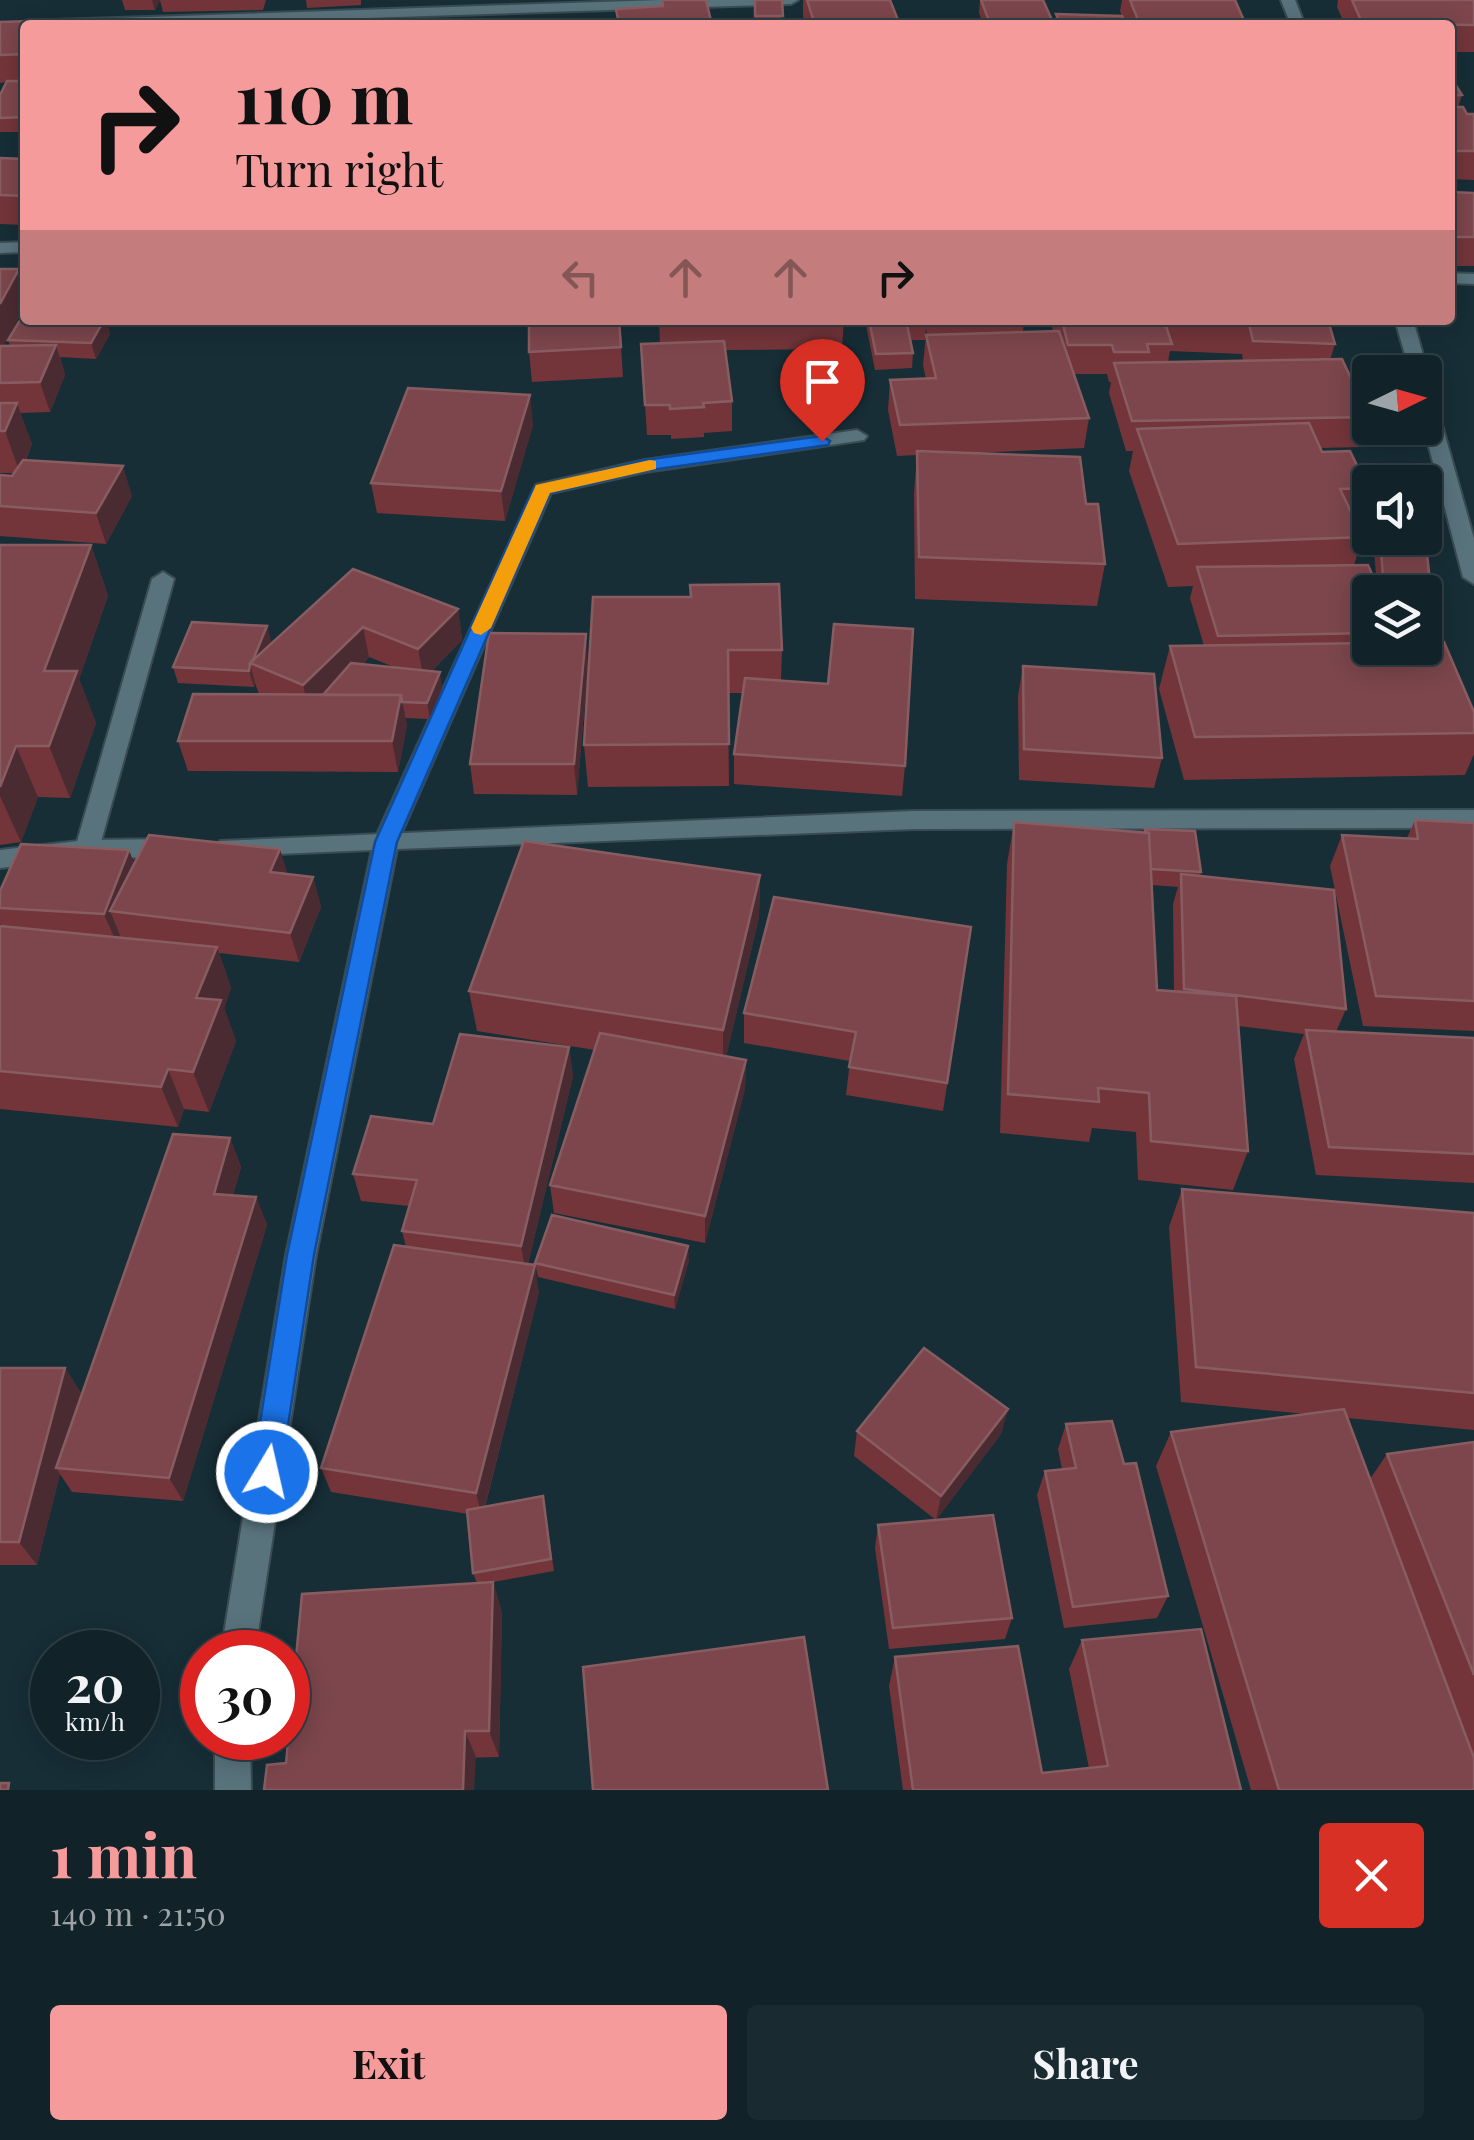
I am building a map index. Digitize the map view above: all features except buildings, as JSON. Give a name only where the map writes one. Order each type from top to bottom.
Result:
[{"type":"street","points":[[175,20],[791,0]]},
{"type":"street","points":[[1405,325],[1413,355]]},
{"type":"street","points":[[241,1630],[300,1255],[386,842],[542,489],[644,466],[857,436]]},
{"type":"street","points":[[1438,445],[1474,577]]},
{"type":"street","points":[[87,849],[163,579]]},
{"type":"street","points":[[0,859],[87,849],[386,842],[914,820],[1474,819]]},
{"type":"street","points":[[232,1790],[233,1760]]},
{"type":"slow traffic","points":[[481,628],[542,489],[650,465]]},
{"type":"route","points":[[267,1472],[300,1255],[386,842],[542,489],[644,466],[822,441]]}]
